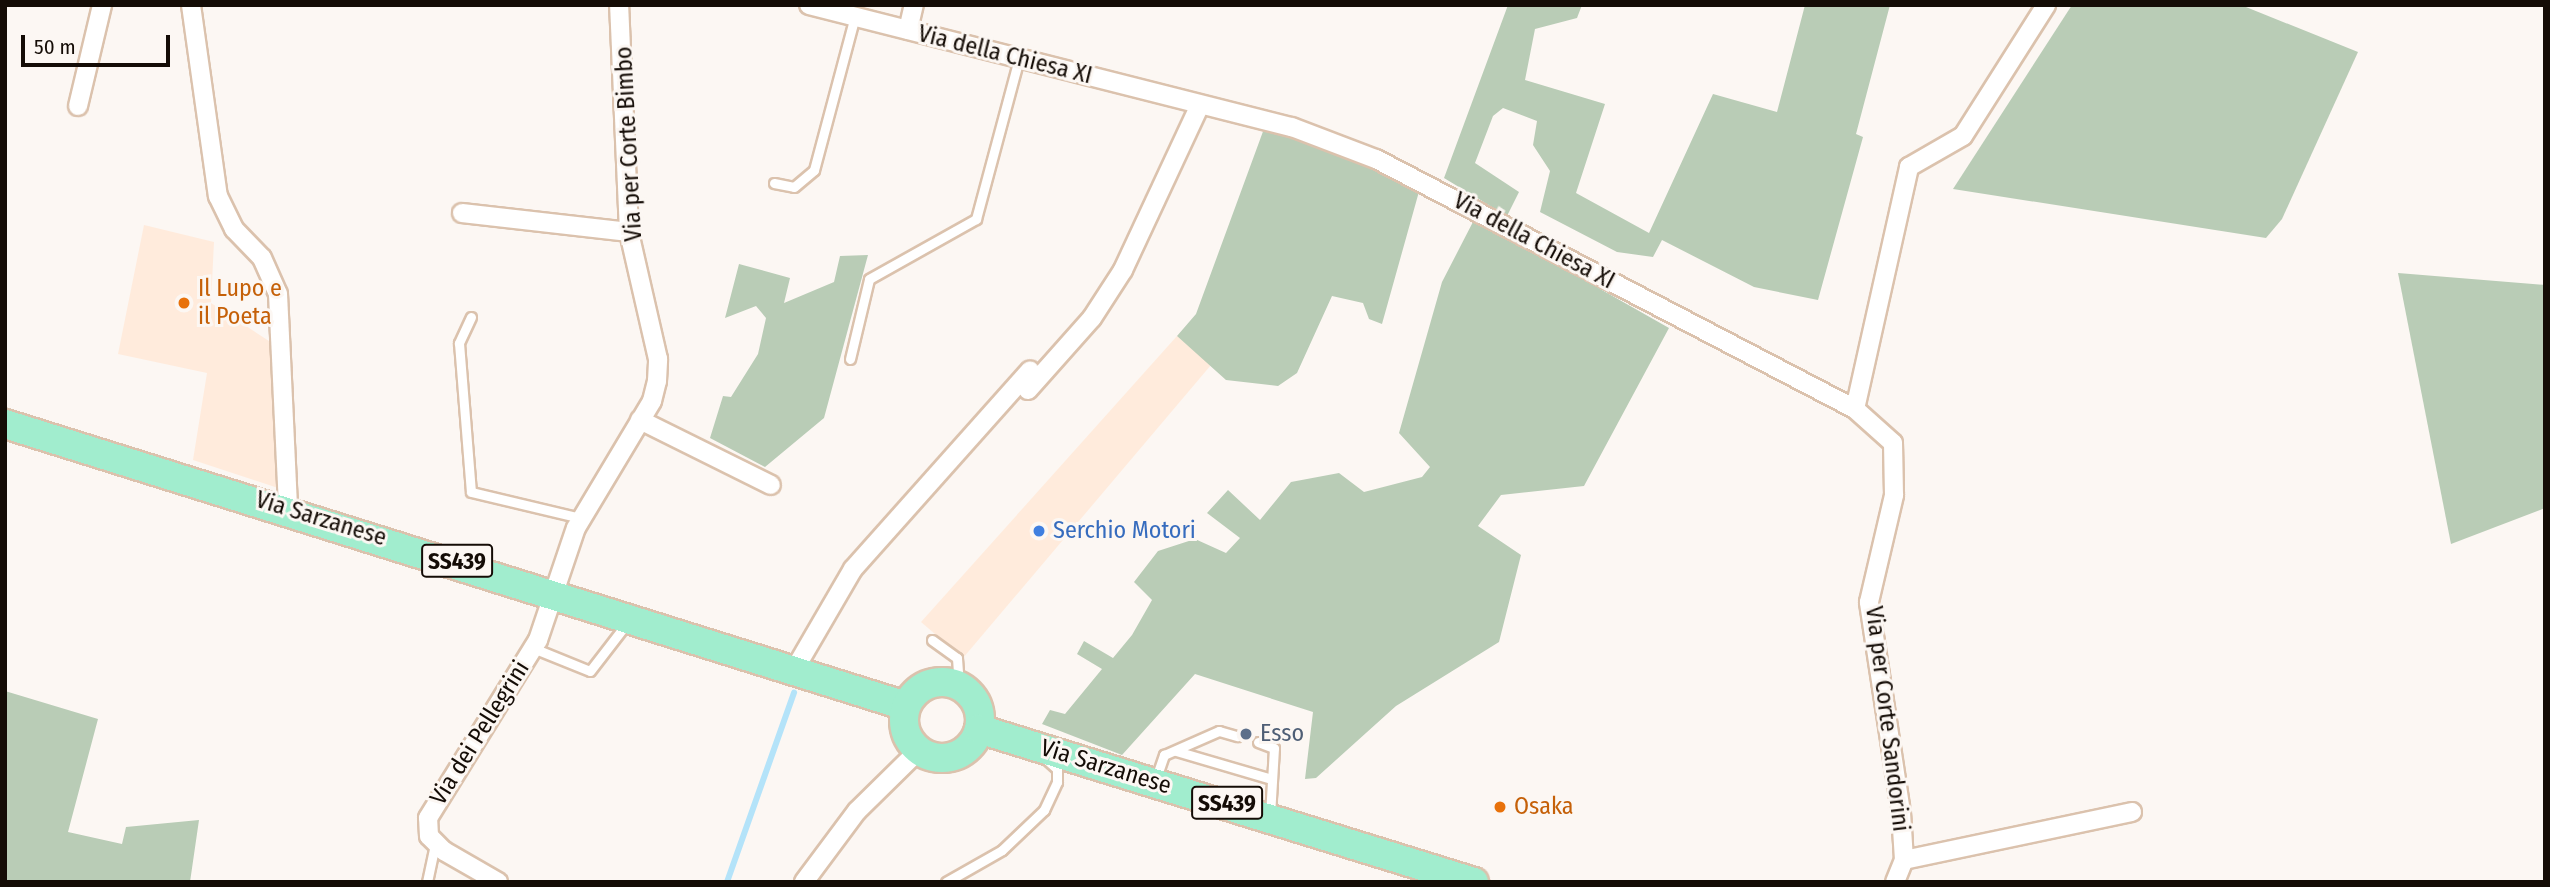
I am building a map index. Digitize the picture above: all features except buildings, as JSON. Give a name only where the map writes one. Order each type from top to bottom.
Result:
[{"type":"main road","name":"Via Sarzanese","points":[[5,424],[796,667],[906,706]]},
{"type":"main road","points":[[934,683],[959,686],[977,704],[990,732],[955,756],[919,750],[905,730],[906,706],[934,683]]},
{"type":"main road","name":"Via Sarzanese","points":[[990,732],[1474,882]]},
{"type":"street","points":[[78,106],[102,5]]},
{"type":"street","points":[[191,5],[218,196],[234,229],[262,258],[278,294],[288,509]]},
{"type":"street","name":"Via per Corte Bimbo","points":[[556,592],[581,518],[652,401],[658,359],[629,232],[619,5]]},
{"type":"street","name":"Via della Chiesa XI","points":[[810,5],[1293,127],[1376,159],[1855,409]]},
{"type":"street","points":[[908,30],[914,5]]},
{"type":"street","points":[[1855,409],[1909,167],[1963,136],[2046,5]]},
{"type":"street","points":[[1021,397],[1092,318],[1123,270],[1200,105]]},
{"type":"street","points":[[463,213],[629,232]]},
{"type":"street","points":[[796,667],[852,569],[1030,370]]},
{"type":"street","name":"Via per Corte Sandorini","points":[[1855,409],[1893,443],[1894,495],[1869,601],[1904,860],[1895,882]]},
{"type":"street","points":[[640,420],[771,485]]},
{"type":"street","name":"Via dei Pellegrini","points":[[498,882],[435,843],[428,818],[533,648],[556,592]]},
{"type":"street","points":[[804,882],[857,811],[919,750]]},
{"type":"street","points":[[1904,860],[2132,812]]},
{"type":"lane","points":[[774,183],[793,187],[814,170],[855,16]]},
{"type":"lane","points":[[850,359],[869,279],[976,219],[1019,58]]},
{"type":"lane","points":[[471,317],[459,342],[471,492],[581,518]]},
{"type":"lane","points":[[533,648],[590,671],[632,616]]},
{"type":"lane","points":[[932,640],[957,658],[959,686]]},
{"type":"lane","points":[[1155,781],[1164,755],[1219,731],[1237,736]]},
{"type":"lane","points":[[946,882],[1002,850],[1044,810],[1057,782],[1057,769],[1039,754],[990,732]]},
{"type":"lane","points":[[1258,743],[1274,748],[1270,817]]},
{"type":"lane","points":[[1176,751],[1272,779]]},
{"type":"lane","points":[[428,882],[435,843]]},
{"type":"shaded area","points":[[144,225],[214,242],[211,303],[272,343],[278,488],[193,460],[207,373],[118,354]]},
{"type":"shaded area","points":[[1177,336],[1211,365],[963,658],[921,622]]},
{"type":"green space","points":[[1508,5],[1582,5],[1577,18],[1535,29],[1525,80],[1605,104],[1576,193],[1649,233],[1713,94],[1777,112],[1805,5],[1890,5],[1856,134],[1863,137],[1818,300],[1754,287],[1662,240],[1653,257],[1617,252],[1540,212],[1550,171],[1533,145],[1537,121],[1503,108],[1493,116],[1475,163],[1519,192],[1507,216],[1444,178]]},
{"type":"green space","points":[[2072,5],[2241,5],[2358,52],[2282,219],[2266,238],[1953,189]]},
{"type":"green space","points":[[1265,126],[1373,162],[1420,188],[1382,324],[1369,319],[1363,303],[1332,296],[1297,373],[1278,386],[1226,380],[1177,336],[1196,314]]},
{"type":"green space","points":[[1475,218],[1669,328],[1584,486],[1501,495],[1478,526],[1521,555],[1499,642],[1396,706],[1316,778],[1305,779],[1313,712],[1195,674],[1122,755],[1042,724],[1050,710],[1065,714],[1102,669],[1077,654],[1084,641],[1113,658],[1132,635],[1152,600],[1134,582],[1158,551],[1195,539],[1226,553],[1240,538],[1207,513],[1228,490],[1260,520],[1291,482],[1339,473],[1364,492],[1422,477],[1430,467],[1399,433],[1442,282]]},
{"type":"green space","points":[[868,255],[824,418],[765,467],[710,438],[723,396],[731,397],[758,354],[766,318],[756,306],[725,318],[739,264],[790,278],[784,303],[834,282],[840,256]]},
{"type":"green space","points":[[2398,273],[2545,285],[2545,508],[2451,544]]},
{"type":"green space","points":[[5,691],[98,719],[68,832],[122,844],[126,827],[199,820],[190,882],[5,882]]},
{"type":"waterway","points":[[727,882],[794,693]]},
{"type":"place","name":"Il Lupo e il Poeta","points":[[184,303]]},
{"type":"place","name":"Serchio Motori","points":[[1039,531]]},
{"type":"place","name":"Esso","points":[[1246,734]]},
{"type":"place","name":"Osaka","points":[[1500,807]]}]
